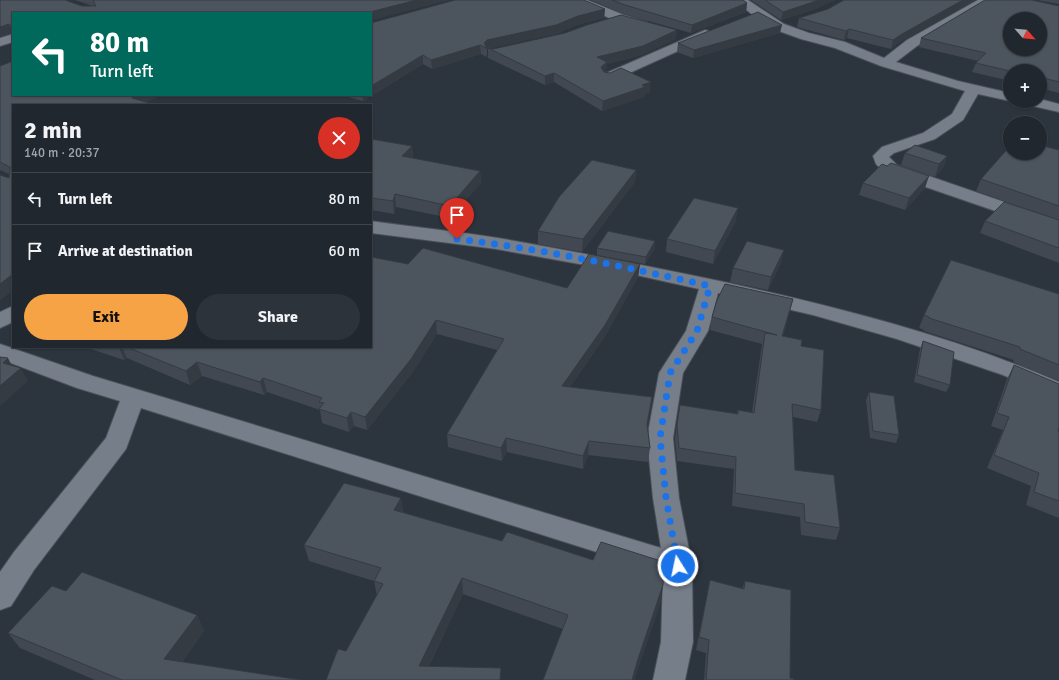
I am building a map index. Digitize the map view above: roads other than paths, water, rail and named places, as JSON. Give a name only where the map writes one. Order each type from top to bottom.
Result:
[{"type":"street","points":[[577,0],[620,18],[652,27]]},
{"type":"street","points":[[740,0],[780,27],[805,36],[840,45],[886,64],[1003,95]]},
{"type":"street","points":[[886,64],[912,43],[986,0]]},
{"type":"street","points":[[744,20],[758,13]]},
{"type":"street","points":[[603,23],[620,18]]},
{"type":"street","points":[[780,27],[801,20]]},
{"type":"street","points":[[609,77],[691,39],[717,30]]},
{"type":"street","points":[[678,34],[691,39]]},
{"type":"street","points":[[0,42],[12,38]]},
{"type":"street","points":[[974,88],[958,117],[930,136],[888,150],[881,156],[882,161],[891,169],[1059,226]]},
{"type":"street","points":[[1047,105],[1059,108]]},
{"type":"street","points":[[372,227],[496,243],[618,265],[817,309],[905,334],[1011,370],[1059,391]]},
{"type":"street","points":[[669,680],[677,642],[678,566],[666,498],[660,438],[670,373],[697,331],[710,286]]},
{"type":"street","points":[[0,321],[12,314]]},
{"type":"street","points":[[0,351],[85,382],[360,466],[678,566]]},
{"type":"street","points":[[0,597],[24,562],[116,442],[133,397]]}]
